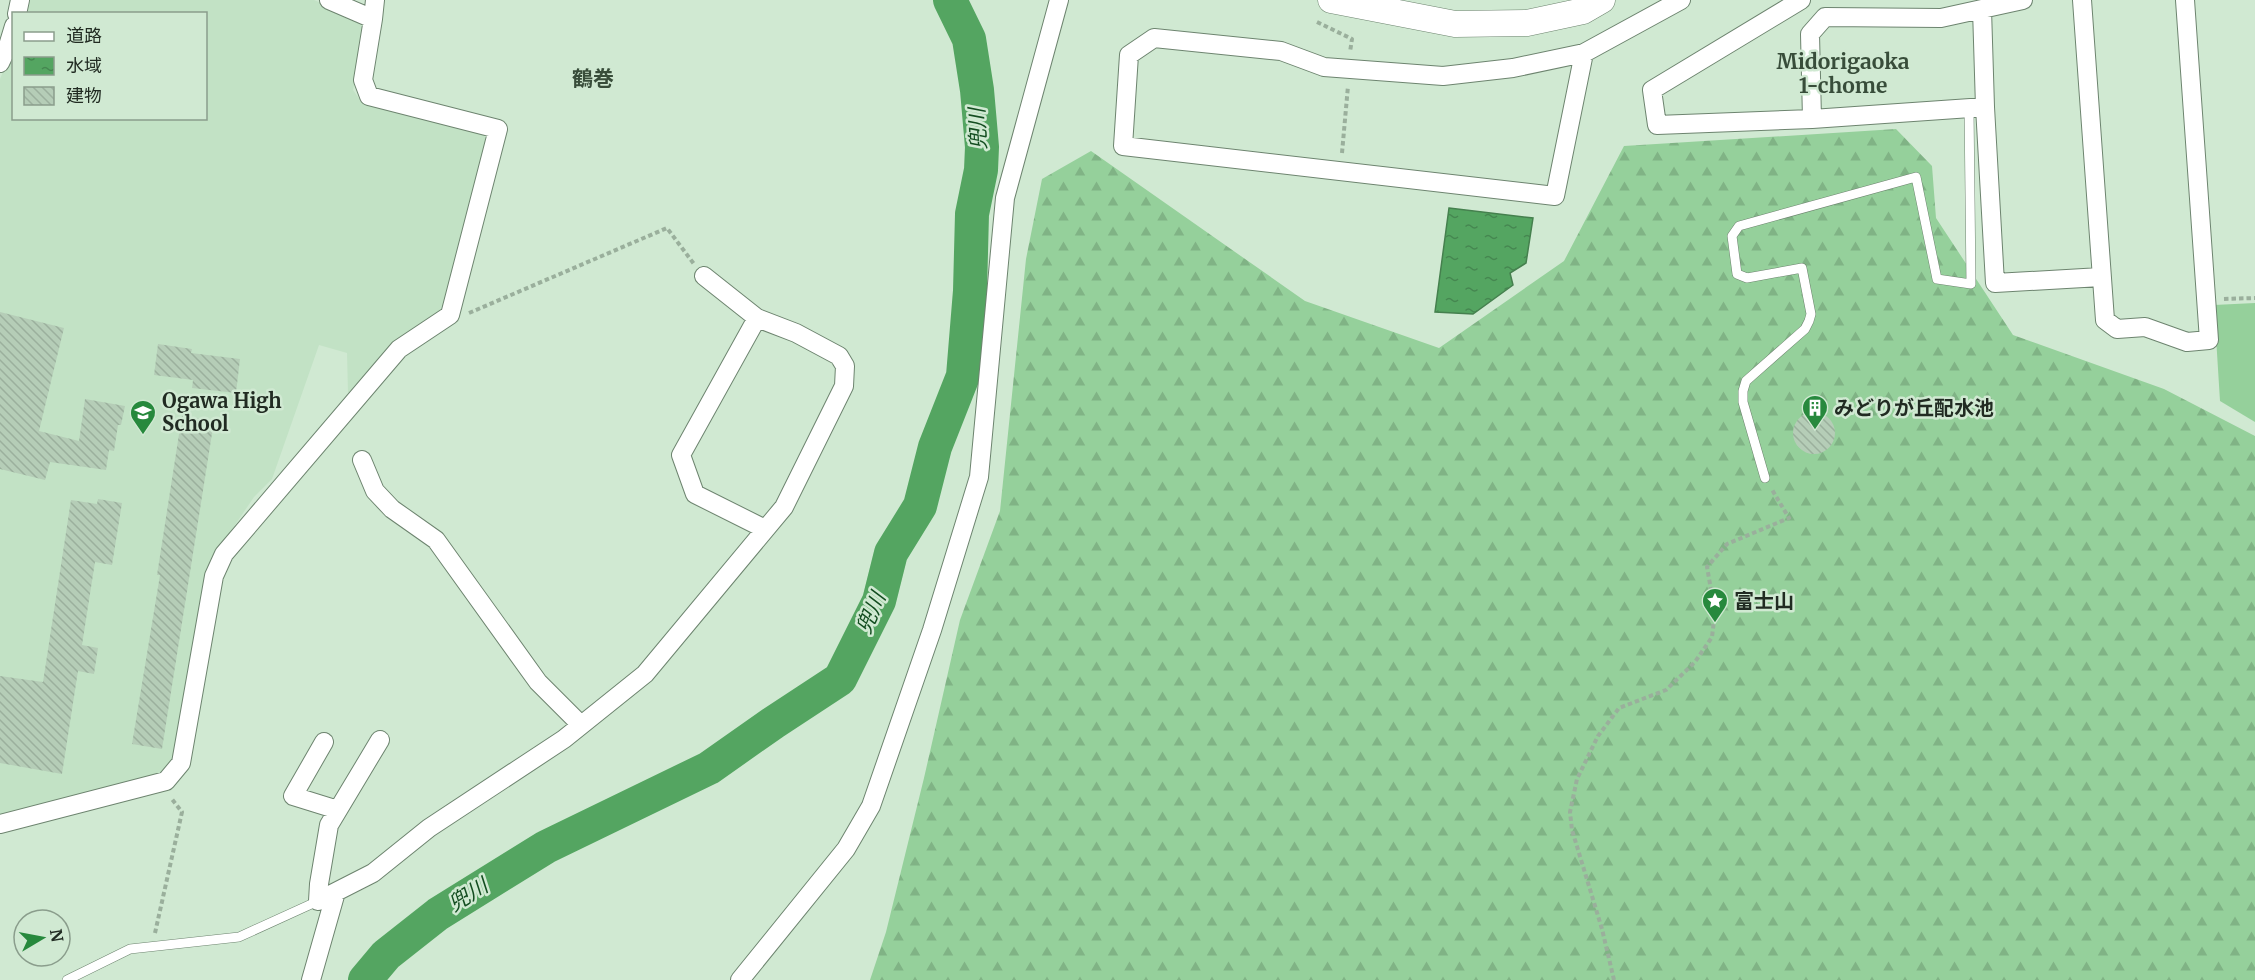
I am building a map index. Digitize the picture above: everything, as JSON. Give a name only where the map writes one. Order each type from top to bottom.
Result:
[{"type":"street","points":[[329,0],[373,19]]},
{"type":"street","points":[[0,824],[166,781],[181,763],[214,576],[224,554],[399,349],[450,315],[498,129],[369,96],[363,80],[375,0]]},
{"type":"street","points":[[740,980],[846,849],[872,806],[932,630],[979,477],[1005,198],[1059,0]]},
{"type":"street","points":[[1331,0],[1455,24],[1527,23],[1583,11],[1602,0]]},
{"type":"street","points":[[1584,53],[1555,196],[1123,146],[1129,55],[1154,38],[1281,51],[1324,67],[1443,76],[1513,69],[1584,53],[1681,0]]},
{"type":"street","points":[[1801,0],[1652,90],[1657,125],[1812,119],[1977,107]]},
{"type":"street","points":[[1812,119],[1810,34],[1825,17],[1941,18],[2023,0]]},
{"type":"street","points":[[2082,0],[2105,320],[2117,328],[2145,327],[2187,342],[2209,340],[2185,0]]},
{"type":"street","points":[[1982,9],[1977,107],[1995,283],[2101,277]]},
{"type":"street","points":[[0,63],[9,46],[12,34]]},
{"type":"street","points":[[380,740],[328,825],[318,901],[373,873],[429,828],[564,739],[645,674],[784,507],[844,386],[845,366],[839,356],[796,333],[757,318],[704,276]]},
{"type":"street","points":[[757,318],[681,455],[695,494],[765,529]]},
{"type":"street","points":[[362,460],[375,491],[392,509],[436,540],[538,682],[581,725]]},
{"type":"street","points":[[324,742],[293,796],[338,810]]},
{"type":"street","points":[[310,980],[336,892]]},
{"type":"lane","points":[[1765,478],[1743,402],[1743,391],[1746,381],[1805,329],[1811,314],[1802,268],[1747,278],[1737,274],[1732,236],[1739,226],[1916,177],[1937,279],[1971,284],[1977,107]]},
{"type":"lane","points":[[67,980],[130,949],[239,937],[318,901]]},
{"type":"path","points":[[1317,22],[1352,39],[1340,172]]},
{"type":"path","points":[[450,315],[461,316],[667,228],[704,276]]},
{"type":"path","points":[[2205,300],[2255,298]]},
{"type":"path","points":[[1614,980],[1602,928],[1572,830],[1570,812],[1577,779],[1598,736],[1619,708],[1666,690],[1695,662],[1712,637],[1715,612],[1707,567],[1727,544],[1789,518],[1765,478]]},
{"type":"path","points":[[152,945],[182,812],[166,791],[166,781]]},
{"type":"shaded area","name":"Ogawa High School","points":[[30,0],[314,0],[361,21],[366,30],[353,90],[363,104],[483,132],[486,140],[447,299],[437,314],[390,346],[348,393],[347,353],[319,345],[272,479],[254,497],[220,547],[177,749],[172,762],[161,774],[0,815],[0,79],[12,50],[12,120],[207,120],[207,12],[26,12]]},
{"type":"green space","points":[[1896,129],[1932,166],[1936,218],[2013,335],[2164,389],[2255,436],[2255,980],[870,980],[886,932],[960,620],[1000,511],[1026,259],[1042,179],[1091,151],[1305,301],[1439,348],[1564,261],[1624,146]]},
{"type":"green space","points":[[2255,303],[2255,422],[2220,401],[2214,305]]},
{"type":"water","points":[[1449,208],[1533,218],[1526,263],[1510,273],[1513,285],[1473,314],[1435,312]]},
{"type":"building","points":[[0,312],[64,328],[39,431],[79,441],[85,399],[125,406],[121,425],[118,425],[114,451],[109,450],[106,470],[50,462],[45,480],[0,469]]},
{"type":"building","points":[[158,344],[192,349],[191,353],[240,359],[236,393],[192,388],[193,380],[154,375]]},
{"type":"building","name":"みどりが丘配水池","points":[[1814,412],[1829,418],[1835,433],[1829,448],[1814,454],[1799,448],[1793,433],[1799,418]]},
{"type":"building","points":[[182,415],[214,421],[162,749],[132,744],[160,575],[157,575]]},
{"type":"building","points":[[98,499],[122,503],[112,565],[95,562],[82,645],[98,648],[94,674],[78,671],[62,774],[0,763],[0,676],[43,682],[71,500],[97,504]]},
{"type":"waterway","name":"兜川","points":[[365,980],[386,955],[438,914],[546,847],[709,768],[840,679],[879,601],[891,553],[920,506],[935,447],[963,376],[970,291],[972,214],[981,170],[982,147],[977,90],[969,39],[950,0]]},
{"type":"place","name":"みどりが丘配水池","points":[[1815,431]]},
{"type":"place","name":"Ogawa High School","points":[[143,436]]},
{"type":"place","name":"富士山","points":[[1715,624]]},
{"type":"district","name":"Midorigaoka 1-chome","points":[[1843,74]]},
{"type":"district","name":"鶴巻","points":[[593,79]]}]
